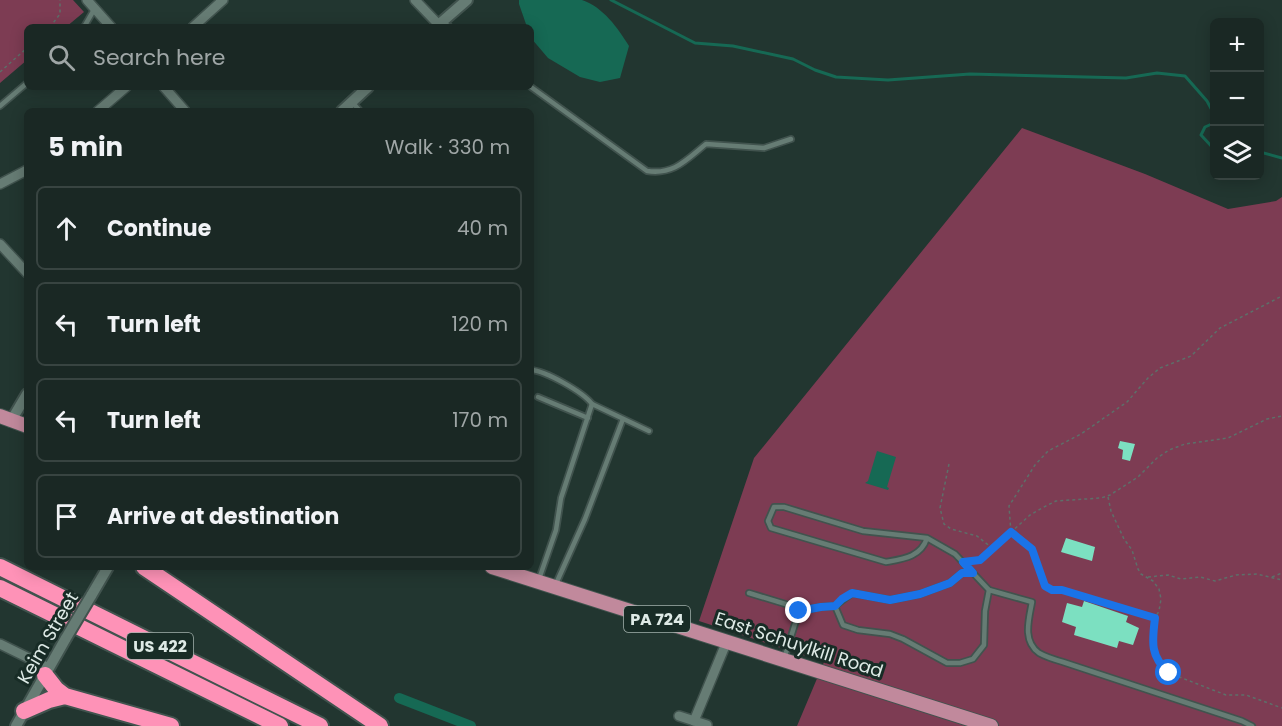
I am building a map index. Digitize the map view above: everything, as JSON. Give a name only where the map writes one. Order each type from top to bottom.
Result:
[{"type":"highway","name":"US 422","points":[[0,567],[320,726]]},
{"type":"highway","points":[[148,570],[380,726]]},
{"type":"highway","name":"US 422","points":[[0,588],[280,726]]},
{"type":"highway","points":[[47,672],[56,689],[65,696],[171,726]]},
{"type":"highway","points":[[20,719],[49,700],[65,696]]},
{"type":"main road","points":[[5,418],[24,425]]},
{"type":"main road","name":"East Schuylkill Road","points":[[501,570],[991,726]]},
{"type":"street","points":[[87,0],[108,24]]},
{"type":"street","points":[[196,24],[223,0]]},
{"type":"street","points":[[415,0],[441,24]]},
{"type":"street","points":[[443,24],[467,0]]},
{"type":"street","points":[[102,108],[122,90]]},
{"type":"street","points":[[167,90],[182,108]]},
{"type":"street","points":[[345,108],[365,90]]},
{"type":"street","points":[[0,184],[24,172]]},
{"type":"street","points":[[0,244],[24,270]]},
{"type":"street","points":[[5,418],[24,397]]},
{"type":"street","name":"Keim Street","points":[[20,719],[106,570]]},
{"type":"street","points":[[694,721],[727,641]]},
{"type":"street","points":[[0,644],[47,672]]},
{"type":"street","points":[[679,716],[707,725]]},
{"type":"lane","points":[[86,24],[95,8]]},
{"type":"lane","points":[[0,106],[24,85]]},
{"type":"lane","points":[[534,89],[647,171],[660,173],[679,166],[706,144],[765,148],[791,139]]},
{"type":"lane","points":[[352,102],[357,108]]},
{"type":"lane","points":[[534,371],[546,374],[582,394],[592,404],[649,431]]},
{"type":"lane","points":[[538,397],[588,418]]},
{"type":"lane","points":[[538,582],[555,530],[561,498],[592,404]]},
{"type":"lane","points":[[554,587],[585,519],[623,419]]},
{"type":"lane","points":[[927,538],[917,554],[903,560],[876,561],[771,528],[768,521],[774,507],[784,507],[863,531],[927,538],[955,554],[989,590],[1032,602],[1027,626],[1028,637],[1038,653],[1252,726]]},
{"type":"lane","points":[[749,593],[792,606],[799,611],[835,606],[852,593],[890,600],[920,594],[950,583],[962,573],[973,573]]},
{"type":"lane","points":[[835,606],[843,625],[858,630],[890,634],[947,663],[960,663],[973,659],[984,645],[985,611],[989,590]]},
{"type":"lane","points":[[784,659],[799,611]]},
{"type":"path","points":[[52,24],[60,14],[60,0]]},
{"type":"path","points":[[0,72],[24,51]]},
{"type":"path","points":[[1155,618],[1062,590],[1052,590],[1045,586],[1032,549],[1011,532],[1009,506],[1035,465],[1048,451],[1081,434],[1127,402],[1160,368],[1191,356],[1220,328],[1282,296]]},
{"type":"path","points":[[963,562],[980,560],[1030,515],[1056,501],[1108,496],[1138,477],[1157,458],[1169,450],[1185,444],[1228,438],[1267,419],[1282,416]]},
{"type":"path","points":[[949,464],[940,508],[944,524],[951,529],[977,536],[992,548]]},
{"type":"path","points":[[1108,496],[1111,511],[1124,539],[1132,550],[1138,569],[1159,589],[1161,599],[1155,618],[1154,652],[1158,663],[1169,673],[1226,695],[1246,695],[1282,708]]},
{"type":"path","points":[[1272,578],[1282,573]]},
{"type":"path","points":[[1148,577],[1168,575],[1181,579],[1200,577],[1215,581],[1236,575],[1257,574],[1282,580]]},
{"type":"shaded area","points":[[0,0],[73,0],[84,12],[70,24],[24,24],[24,63],[0,83]]},
{"type":"shaded area","points":[[519,0],[582,0],[597,8],[615,25],[629,46],[620,78],[600,82],[580,77],[548,58],[534,42],[534,24],[526,24]]},
{"type":"shaded area","points":[[1022,128],[1145,174],[1228,209],[1276,201],[1282,197],[1282,726],[797,726],[824,662],[699,621],[754,458]]},
{"type":"shaded area","points":[[877,451],[896,457],[888,490],[865,483],[868,481]]},
{"type":"building","points":[[1120,441],[1135,444],[1130,461],[1122,459],[1123,450],[1118,448]]},
{"type":"building","points":[[1066,538],[1095,547],[1092,561],[1061,552]]},
{"type":"building","points":[[1084,601],[1128,616],[1126,622],[1139,628],[1133,645],[1119,641],[1117,648],[1074,635],[1076,627],[1062,622],[1067,603],[1082,607]]},
{"type":"waterway","points":[[611,0],[695,43],[733,46],[793,59],[836,77],[888,80],[970,74],[1126,78],[1157,73],[1185,76],[1210,107]]},
{"type":"waterway","points":[[1210,125],[1205,127],[1201,135],[1210,145]]},
{"type":"waterway","points":[[1264,153],[1282,158]]},
{"type":"waterway","points":[[399,698],[471,726]]},
{"type":"route","points":[[799,611],[835,606],[852,593],[890,600],[920,594],[950,583],[962,573],[973,573],[963,562],[980,560],[1011,532],[1032,549],[1045,586],[1052,590],[1062,590],[1155,618],[1154,652],[1158,663],[1169,673]]}]
